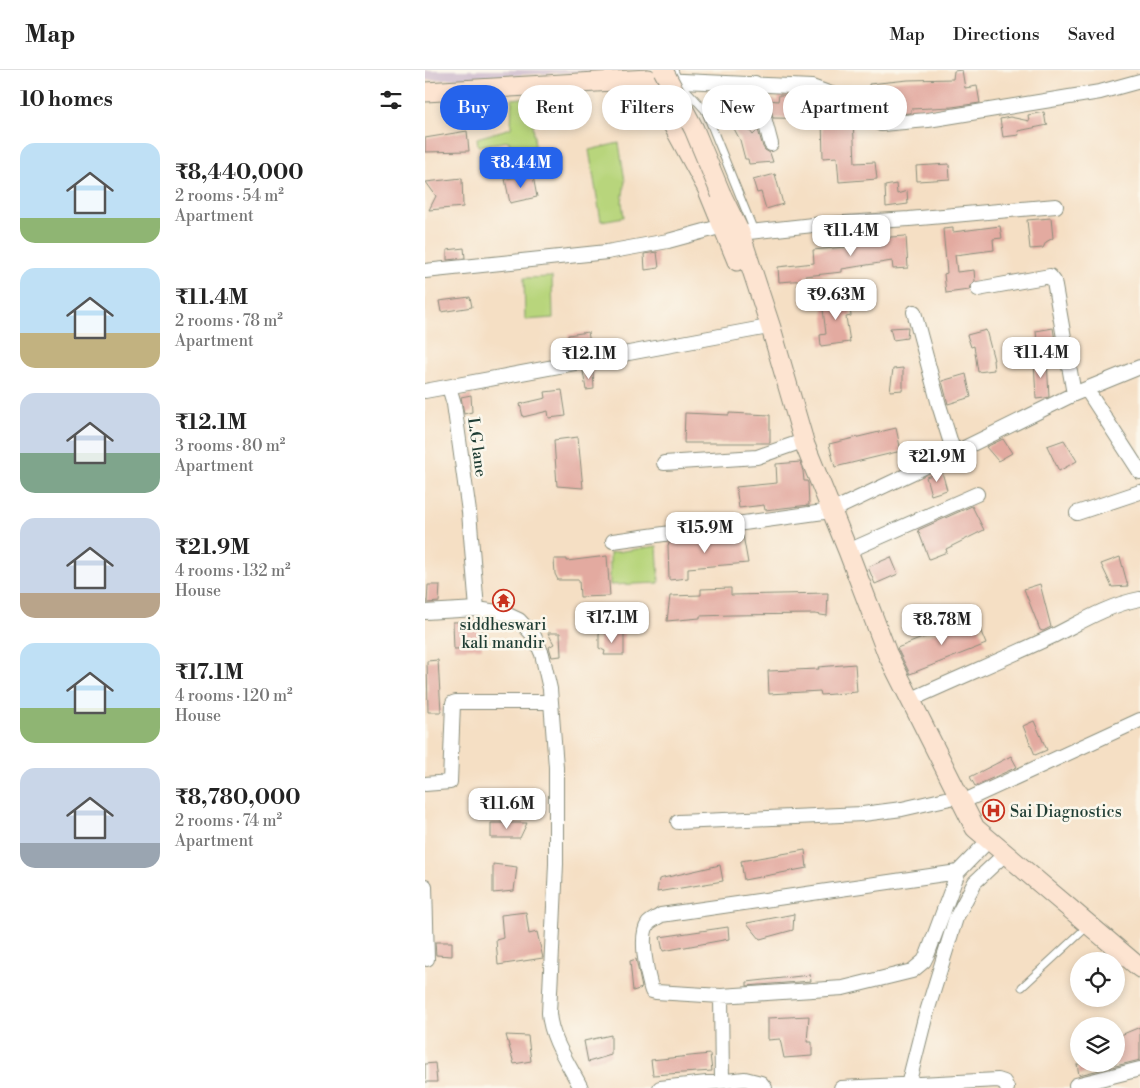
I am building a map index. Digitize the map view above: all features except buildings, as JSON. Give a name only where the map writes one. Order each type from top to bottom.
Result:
[{"type":"main road","points":[[425,92],[603,82],[662,74]]},
{"type":"main road","points":[[662,74],[694,129],[721,194],[739,230],[803,444],[848,551],[887,653],[975,828],[1140,968]]},
{"type":"main road","points":[[662,74],[707,188],[739,230]]},
{"type":"street","points":[[603,82],[620,70]]},
{"type":"street","points":[[662,74],[755,84],[812,87],[823,90],[881,124],[928,120],[1100,92],[1140,81]]},
{"type":"street","points":[[755,84],[771,144]]},
{"type":"street","points":[[425,272],[607,252],[739,230],[909,219],[1056,206]]},
{"type":"street","points":[[978,289],[1050,276],[1054,281],[1081,392],[1140,472]]},
{"type":"street","points":[[914,312],[954,453]]},
{"type":"street","points":[[425,391],[767,328]]},
{"type":"street","points":[[613,541],[831,511],[1081,392],[1140,367]]},
{"type":"street","name":"L.G lane","points":[[449,387],[454,404],[469,512],[477,609]]},
{"type":"street","points":[[664,463],[757,457],[803,444]]},
{"type":"street","points":[[1077,513],[1140,492]]},
{"type":"street","points":[[848,551],[977,494]]},
{"type":"street","points":[[910,700],[1052,636],[1101,611],[1140,599]]},
{"type":"street","points":[[425,612],[477,609],[504,613],[519,620],[534,636],[542,654],[551,702],[556,767],[554,902],[549,976],[550,1025],[581,1088]]},
{"type":"street","points":[[425,784],[450,782],[453,703],[551,702]]},
{"type":"street","points":[[678,822],[863,814],[960,799],[1140,720]]},
{"type":"street","points":[[959,872],[661,915],[648,924],[645,933],[644,943],[652,991],[721,996],[843,988],[912,971],[924,961],[928,953],[959,872],[989,840]]},
{"type":"street","points":[[908,1085],[925,1018],[956,918],[975,882],[1005,854]]},
{"type":"street","points":[[425,886],[427,959]]},
{"type":"street","points":[[721,996],[722,1081]]},
{"type":"street","points":[[1076,1085],[1140,1069]]},
{"type":"street","points":[[660,1088],[745,1079],[761,1083],[765,1088]]},
{"type":"street","points":[[841,1088],[999,1080],[1004,1082],[1007,1088]]},
{"type":"lane","points":[[662,74],[705,110],[739,230]]},
{"type":"lane","points":[[1022,987],[1089,925]]},
{"type":"shaded area","points":[[425,70],[617,70],[425,80]]},
{"type":"green space","points":[[518,98],[518,130],[534,130],[535,147],[510,147],[509,141],[478,146],[477,138],[511,128],[512,99]]},
{"type":"green space","points":[[619,143],[625,181],[622,202],[624,217],[601,221],[589,150]]},
{"type":"green space","points":[[552,277],[553,318],[525,320],[524,278]]},
{"type":"green space","points":[[657,546],[659,583],[610,585],[610,553]]},
{"type":"place","name":"siddheswari kali mandir","points":[[503,600]]},
{"type":"place","name":"Sai Diagnostics","points":[[994,811]]}]
